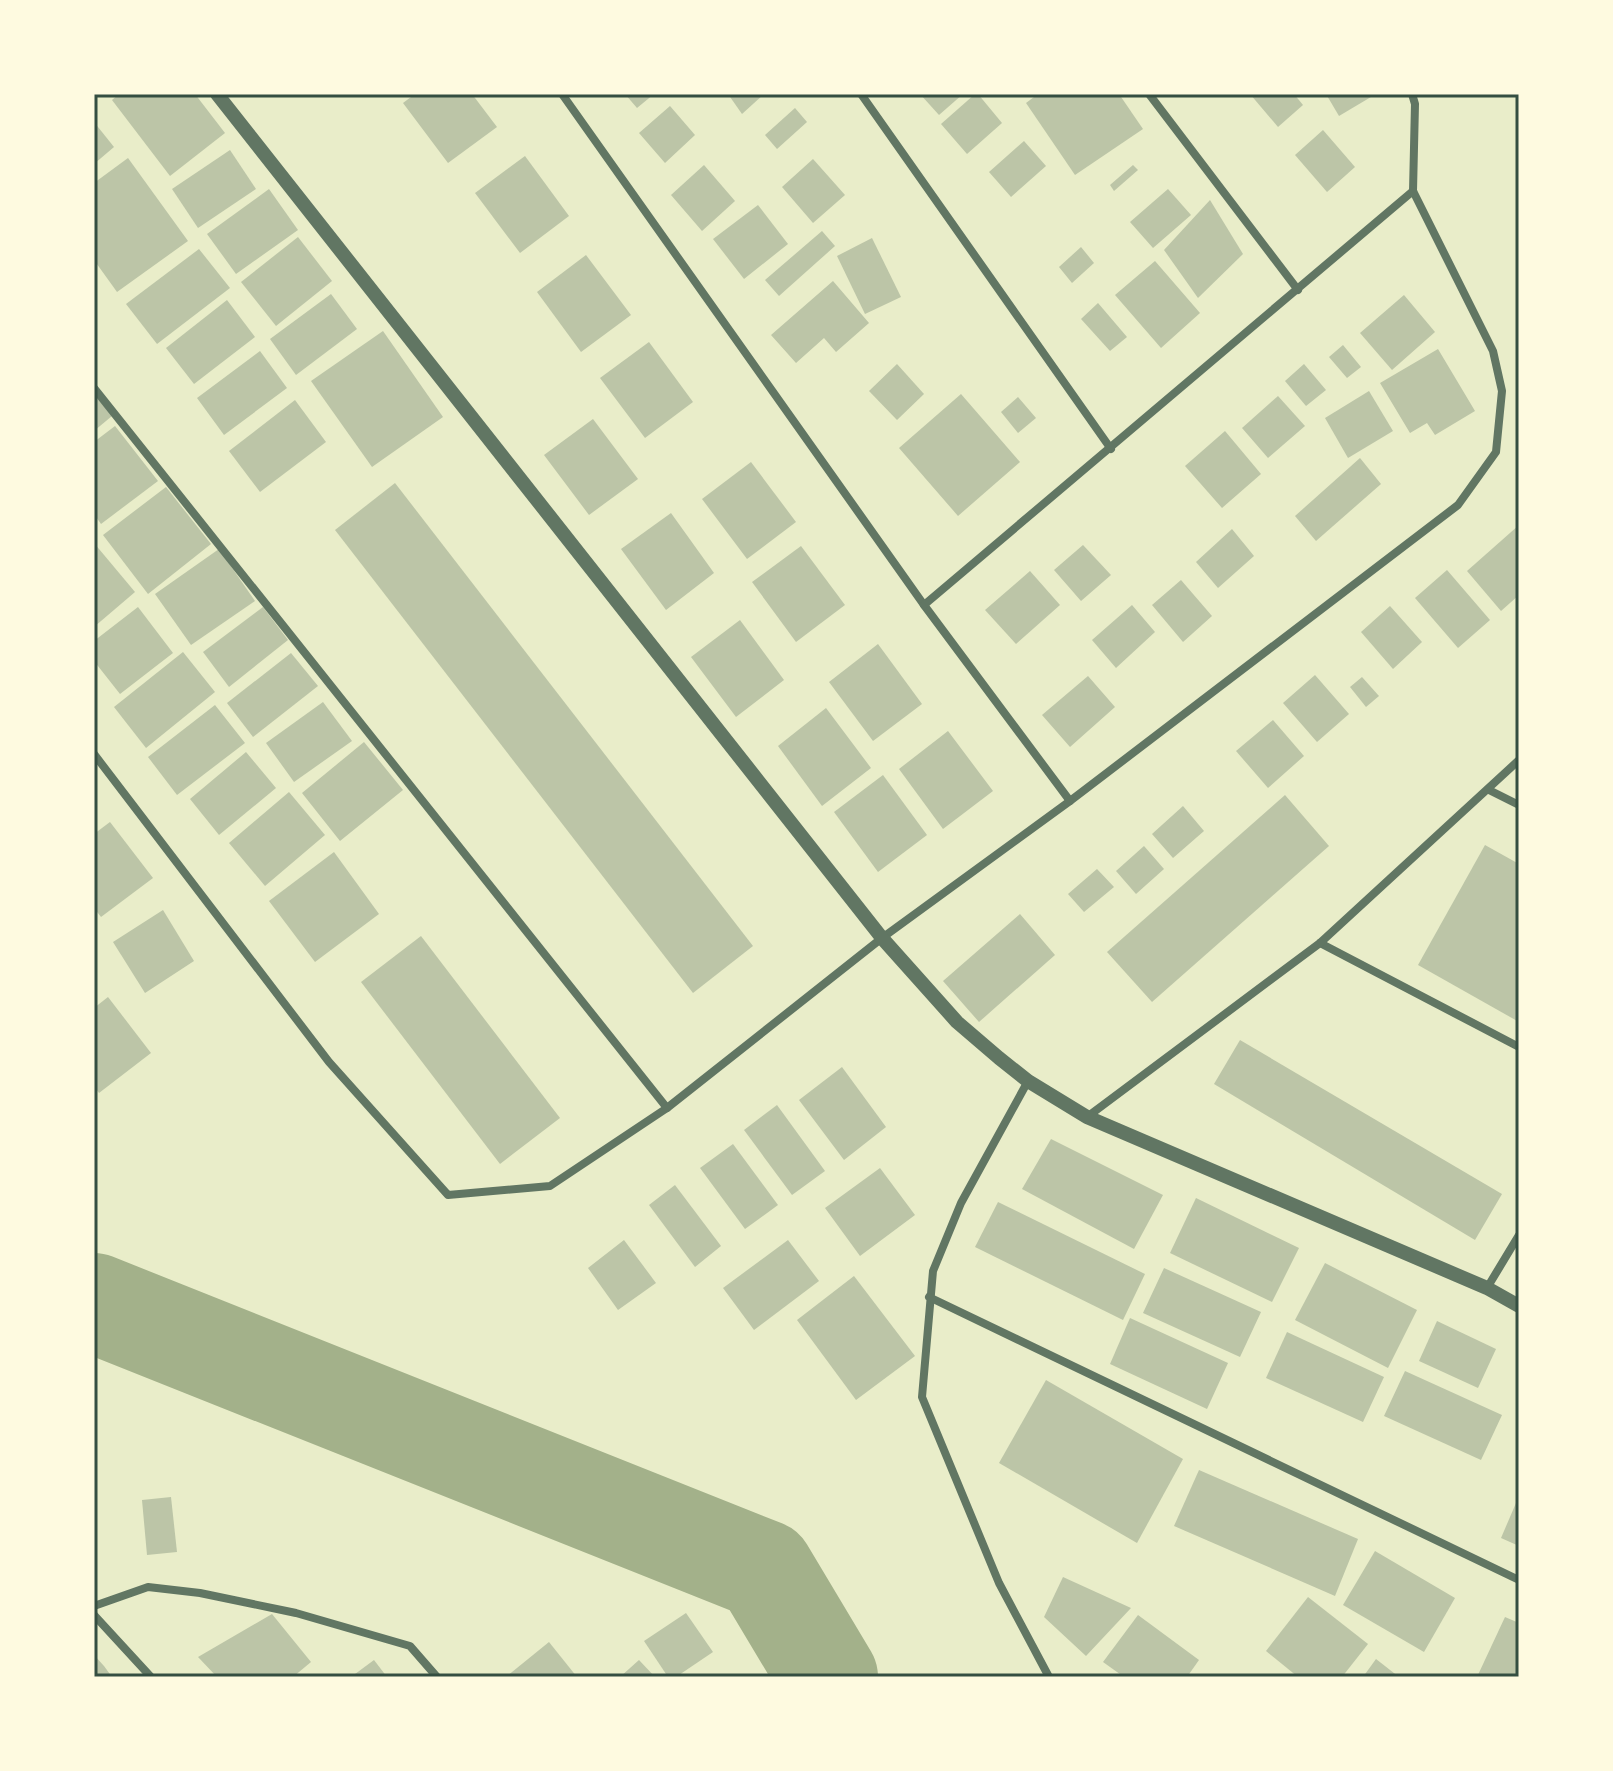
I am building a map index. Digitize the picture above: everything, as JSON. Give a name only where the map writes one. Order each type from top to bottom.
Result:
[{"type":"street","points":[[217,94],[882,938],[957,1022],[1028,1081],[1087,1117],[1487,1288],[1519,1306]]},
{"type":"street","points":[[562,94],[924,605],[1070,801]]},
{"type":"street","points":[[861,94],[1111,449]]},
{"type":"street","points":[[1149,94],[1298,290]]},
{"type":"street","points":[[94,754],[329,1062],[448,1195],[550,1186],[667,1108],[882,938],[1070,801],[1458,505],[1496,452],[1502,391],[1493,351],[1413,191],[1415,104],[1412,94]]},
{"type":"street","points":[[924,605],[1413,191]]},
{"type":"street","points":[[94,388],[667,1108]]},
{"type":"street","points":[[1087,1117],[1320,943],[1519,760]]},
{"type":"street","points":[[1489,790],[1519,805]]},
{"type":"street","points":[[1320,943],[1519,1047]]},
{"type":"street","points":[[1028,1081],[961,1203],[933,1271],[922,1397],[999,1583],[1049,1677]]},
{"type":"street","points":[[1487,1288],[1519,1235]]},
{"type":"street","points":[[929,1297],[1519,1580]]},
{"type":"street","points":[[94,1606],[148,1587],[200,1593],[296,1613],[410,1646],[437,1677]]},
{"type":"street","points":[[94,1615],[151,1677]]},
{"type":"building","points":[[119,94],[195,94],[225,133],[170,176],[112,100]]},
{"type":"building","points":[[415,94],[472,94],[497,127],[448,163],[403,103]]},
{"type":"building","points":[[625,94],[654,94],[637,108]]},
{"type":"building","points":[[728,94],[764,94],[742,114]]},
{"type":"building","points":[[920,94],[963,94],[939,115]]},
{"type":"building","points":[[975,94],[1002,123],[967,154],[941,124]]},
{"type":"building","points":[[1038,94],[1119,94],[1143,129],[1075,175],[1026,103]]},
{"type":"building","points":[[1250,94],[1294,94],[1303,105],[1278,127]]},
{"type":"building","points":[[1326,94],[1376,94],[1339,116]]},
{"type":"building","points":[[670,106],[695,135],[665,163],[639,133]]},
{"type":"building","points":[[795,108],[807,122],[777,149],[765,135]]},
{"type":"building","points":[[94,122],[114,147],[94,164]]},
{"type":"building","points":[[1323,130],[1355,167],[1327,192],[1295,155]]},
{"type":"building","points":[[1024,141],[1046,166],[1011,197],[989,172]]},
{"type":"building","points":[[230,150],[256,189],[198,228],[172,189]]},
{"type":"building","points":[[525,156],[569,216],[520,253],[475,193]]},
{"type":"building","points":[[128,158],[188,241],[117,292],[94,260],[94,183]]},
{"type":"building","points":[[813,159],[845,195],[813,223],[782,187]]},
{"type":"building","points":[[704,165],[735,201],[702,231],[671,195]]},
{"type":"building","points":[[1133,165],[1138,170],[1114,191],[1110,185]]},
{"type":"building","points":[[269,189],[298,230],[236,274],[207,234]]},
{"type":"building","points":[[1168,189],[1191,215],[1153,248],[1130,222]]},
{"type":"building","points":[[1210,200],[1243,254],[1198,298],[1164,250]]},
{"type":"building","points":[[758,205],[788,244],[744,279],[713,239]]},
{"type":"building","points":[[822,231],[835,246],[779,296],[765,280]]},
{"type":"building","points":[[298,237],[332,281],[276,326],[241,282]]},
{"type":"building","points":[[872,238],[901,297],[865,314],[837,256]]},
{"type":"building","points":[[1081,247],[1094,263],[1072,283],[1059,267]]},
{"type":"building","points":[[199,249],[230,288],[157,344],[126,304]]},
{"type":"building","points":[[586,255],[631,315],[581,352],[537,292]]},
{"type":"building","points":[[1155,261],[1200,313],[1161,348],[1115,295]]},
{"type":"building","points":[[833,281],[869,323],[836,352],[824,338],[796,363],[771,335]]},
{"type":"building","points":[[331,294],[357,329],[296,375],[270,339]]},
{"type":"building","points":[[1404,295],[1435,332],[1392,370],[1360,333]]},
{"type":"building","points":[[227,300],[255,337],[194,384],[166,348]]},
{"type":"building","points":[[1098,303],[1127,337],[1110,351],[1081,319]]},
{"type":"building","points":[[383,331],[443,417],[372,467],[311,381]]},
{"type":"building","points":[[649,342],[693,402],[645,438],[600,378]]},
{"type":"building","points":[[1343,345],[1361,367],[1347,378],[1329,357]]},
{"type":"building","points":[[1438,349],[1475,411],[1435,435],[1427,423],[1410,433],[1380,383]]},
{"type":"building","points":[[260,351],[287,388],[224,435],[197,398]]},
{"type":"building","points":[[897,364],[924,394],[897,420],[869,391]]},
{"type":"building","points":[[1304,364],[1326,390],[1306,406],[1285,381]]},
{"type":"building","points":[[1369,391],[1393,431],[1348,458],[1325,418]]},
{"type":"building","points":[[94,394],[112,416],[94,431]]},
{"type":"building","points":[[961,394],[1020,462],[958,516],[899,448]]},
{"type":"building","points":[[1278,396],[1305,426],[1268,458],[1242,428]]},
{"type":"building","points":[[1018,397],[1036,418],[1018,433],[1001,412]]},
{"type":"building","points":[[295,400],[326,442],[260,492],[229,451]]},
{"type":"building","points":[[593,419],[638,479],[589,515],[544,455]]},
{"type":"building","points":[[115,426],[158,481],[101,524],[94,514],[94,442]]},
{"type":"building","points":[[1225,431],[1261,474],[1222,508],[1185,466]]},
{"type":"building","points":[[1360,458],[1381,484],[1316,541],[1295,516]]},
{"type":"building","points":[[751,462],[796,522],[747,559],[702,499]]},
{"type":"building","points":[[395,483],[753,946],[693,993],[335,530]]},
{"type":"building","points":[[166,487],[211,544],[148,594],[103,535]]},
{"type":"building","points":[[671,513],[714,573],[666,610],[621,549]]},
{"type":"building","points":[[1519,525],[1519,595],[1501,611],[1467,571]]},
{"type":"building","points":[[1232,529],[1254,556],[1218,588],[1196,562]]},
{"type":"building","points":[[94,543],[135,592],[94,627]]},
{"type":"building","points":[[1083,545],[1111,575],[1081,601],[1054,570]]},
{"type":"building","points":[[801,546],[845,605],[796,642],[752,582]]},
{"type":"building","points":[[219,549],[255,601],[191,645],[155,594]]},
{"type":"building","points":[[1447,570],[1490,620],[1458,648],[1415,598]]},
{"type":"building","points":[[1030,571],[1060,605],[1016,644],[985,610]]},
{"type":"building","points":[[1181,580],[1212,616],[1183,642],[1152,605]]},
{"type":"building","points":[[1132,605],[1155,632],[1116,668],[1092,640]]},
{"type":"building","points":[[1390,606],[1422,642],[1393,669],[1361,632]]},
{"type":"building","points":[[138,607],[173,653],[120,694],[94,661],[94,641]]},
{"type":"building","points":[[263,607],[288,640],[229,687],[203,652]]},
{"type":"building","points":[[740,620],[784,680],[736,717],[691,657]]},
{"type":"building","points":[[878,644],[922,704],[873,741],[829,682]]},
{"type":"building","points":[[183,652],[215,692],[146,748],[114,707]]},
{"type":"building","points":[[291,653],[318,686],[253,737],[227,703]]},
{"type":"building","points":[[1315,675],[1349,714],[1317,742],[1283,703]]},
{"type":"building","points":[[1088,676],[1115,707],[1070,747],[1042,715]]},
{"type":"building","points":[[1362,677],[1379,696],[1366,707],[1350,687]]},
{"type":"building","points":[[323,702],[352,741],[294,782],[266,743]]},
{"type":"building","points":[[215,705],[245,743],[177,795],[148,757]]},
{"type":"building","points":[[826,708],[871,768],[822,806],[778,746]]},
{"type":"building","points":[[1273,720],[1304,756],[1268,788],[1236,751]]},
{"type":"building","points":[[948,731],[993,791],[943,829],[899,769]]},
{"type":"building","points":[[364,742],[403,790],[340,841],[302,793]]},
{"type":"building","points":[[246,752],[276,788],[219,835],[190,799]]},
{"type":"building","points":[[883,775],[927,835],[878,872],[834,812]]},
{"type":"building","points":[[289,792],[325,835],[265,886],[229,843]]},
{"type":"building","points":[[1285,795],[1329,846],[1152,1002],[1107,952]]},
{"type":"building","points":[[1183,806],[1204,831],[1173,858],[1152,834]]},
{"type":"building","points":[[110,822],[153,878],[101,917],[94,908],[94,834]]},
{"type":"building","points":[[1485,845],[1519,864],[1519,1022],[1418,965]]},
{"type":"building","points":[[1144,846],[1164,869],[1136,894],[1116,871]]},
{"type":"building","points":[[334,852],[379,914],[315,962],[269,901]]},
{"type":"building","points":[[1097,869],[1114,887],[1084,912],[1068,894]]},
{"type":"building","points":[[163,910],[194,961],[145,993],[113,942]]},
{"type":"building","points":[[1020,914],[1055,955],[979,1022],[943,981]]},
{"type":"building","points":[[421,936],[560,1118],[500,1164],[361,982]]},
{"type":"building","points":[[108,997],[151,1053],[99,1093],[94,1086],[94,1008]]},
{"type":"building","points":[[1240,1040],[1502,1194],[1475,1240],[1214,1084]]},
{"type":"building","points":[[842,1067],[886,1127],[844,1160],[799,1100]]},
{"type":"building","points":[[777,1105],[825,1171],[792,1195],[744,1130]]},
{"type":"building","points":[[1051,1139],[1163,1195],[1134,1249],[1022,1189]]},
{"type":"building","points":[[733,1144],[778,1205],[745,1229],[700,1168]]},
{"type":"building","points":[[880,1168],[915,1215],[860,1256],[825,1208]]},
{"type":"building","points":[[675,1185],[721,1246],[695,1267],[649,1205]]},
{"type":"building","points":[[1196,1198],[1299,1248],[1272,1302],[1170,1253]]},
{"type":"building","points":[[998,1202],[1145,1274],[1123,1320],[975,1247]]},
{"type":"building","points":[[624,1240],[656,1283],[618,1310],[588,1268]]},
{"type":"building","points":[[788,1240],[819,1281],[754,1330],[723,1288]]},
{"type":"building","points":[[1325,1263],[1417,1310],[1388,1368],[1295,1320]]},
{"type":"building","points":[[1164,1268],[1261,1312],[1240,1357],[1143,1313]]},
{"type":"building","points":[[854,1276],[915,1356],[856,1400],[797,1320]]},
{"type":"building","points":[[1130,1318],[1228,1363],[1207,1409],[1110,1364]]},
{"type":"building","points":[[1437,1321],[1496,1349],[1478,1388],[1419,1361]]},
{"type":"building","points":[[1287,1332],[1384,1377],[1363,1422],[1266,1378]]},
{"type":"building","points":[[1405,1371],[1502,1415],[1481,1460],[1384,1416]]},
{"type":"building","points":[[1046,1380],[1183,1459],[1137,1543],[999,1463]]},
{"type":"building","points":[[1199,1470],[1358,1539],[1335,1596],[1174,1526]]},
{"type":"building","points":[[1519,1496],[1519,1546],[1501,1538]]},
{"type":"building","points":[[171,1497],[177,1552],[147,1555],[142,1500]]},
{"type":"building","points":[[1375,1551],[1455,1598],[1424,1652],[1343,1605]]},
{"type":"building","points":[[1063,1577],[1131,1608],[1086,1656],[1044,1617]]},
{"type":"building","points":[[1308,1597],[1368,1644],[1342,1677],[1298,1677],[1266,1651]]},
{"type":"building","points":[[686,1613],[713,1652],[676,1677],[668,1677],[644,1641]]},
{"type":"building","points":[[272,1614],[311,1662],[293,1677],[217,1677],[198,1657]]},
{"type":"building","points":[[1138,1615],[1199,1660],[1187,1677],[1124,1677],[1103,1662]]},
{"type":"building","points":[[1505,1617],[1519,1623],[1519,1677],[1477,1677]]},
{"type":"building","points":[[549,1642],[577,1677],[506,1677]]},
{"type":"building","points":[[94,1655],[104,1666],[112,1677],[94,1677]]},
{"type":"building","points":[[1376,1659],[1399,1677],[1363,1677]]},
{"type":"building","points":[[374,1660],[387,1677],[351,1677]]},
{"type":"building","points":[[639,1660],[655,1677],[620,1677]]},
{"type":"waterway","points":[[94,1303],[764,1570],[828,1677]]}]
